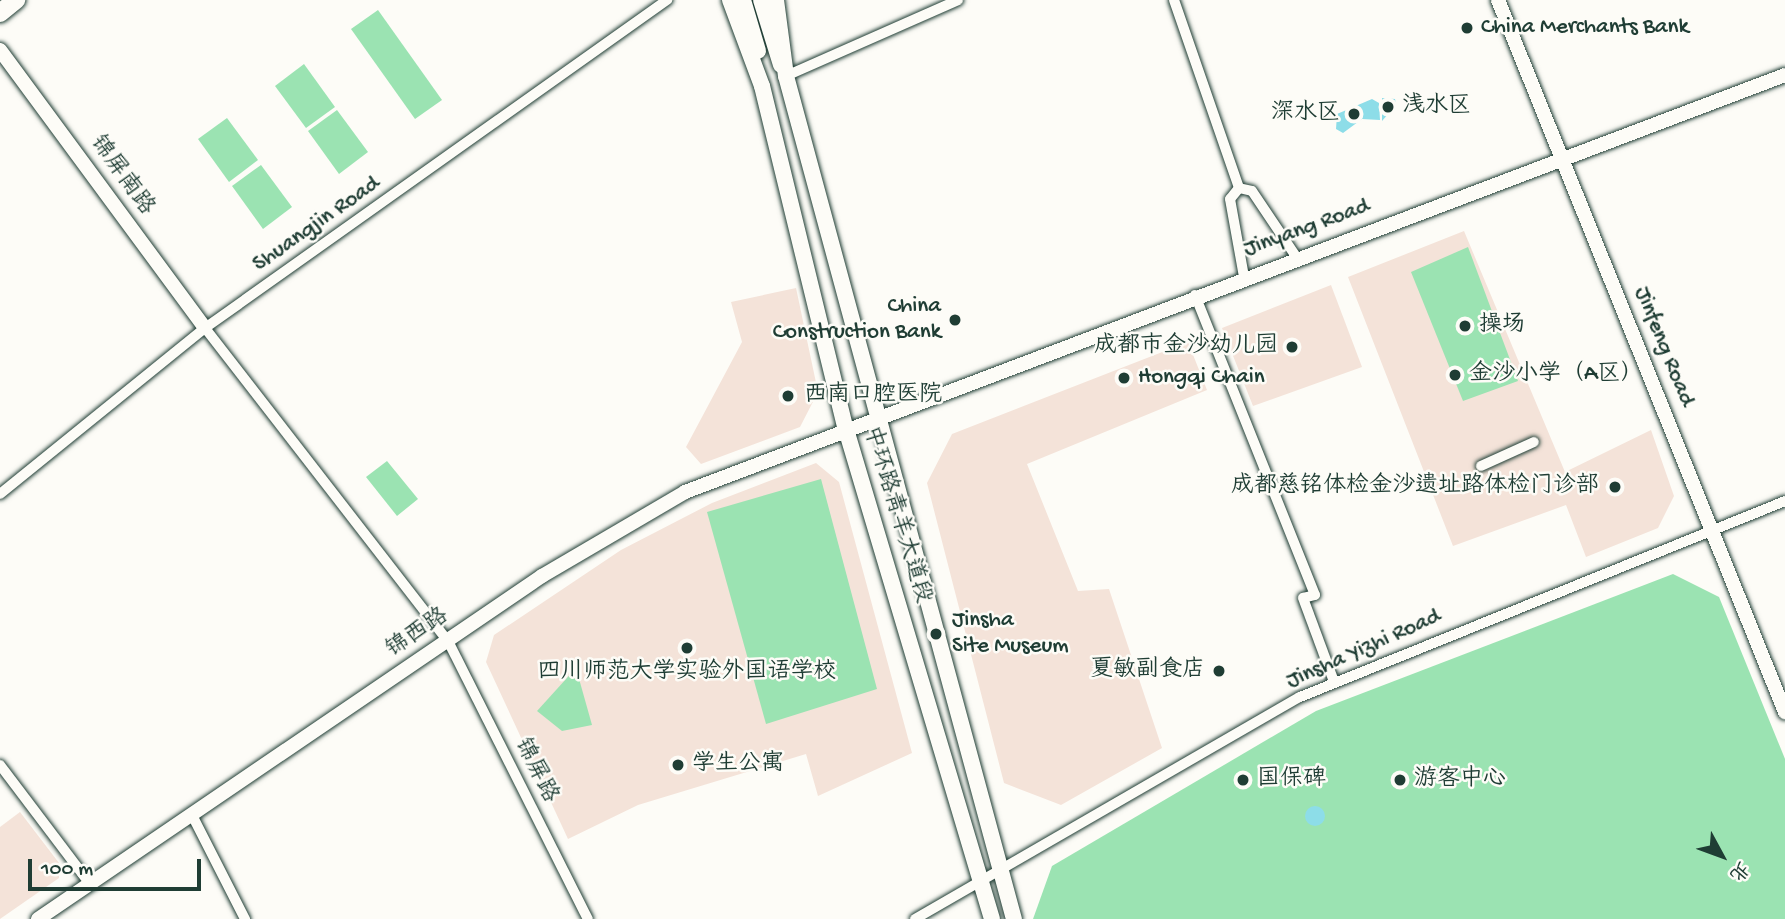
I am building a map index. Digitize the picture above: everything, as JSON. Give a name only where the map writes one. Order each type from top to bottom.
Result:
[{"type":"highway","points":[[0,13],[16,0]]},
{"type":"main road","points":[[0,3],[5,0]]},
{"type":"main road","name":"中环路青羊大道段","points":[[730,0],[762,86],[845,426],[992,919]]},
{"type":"main road","points":[[743,0],[762,86]]},
{"type":"main road","points":[[761,0],[786,76]]},
{"type":"main road","name":"中环路青羊大道段","points":[[776,0],[786,76],[1014,919]]},
{"type":"street","points":[[0,22],[25,0]]},
{"type":"street","name":"Shuangjin Road","points":[[0,494],[205,328],[667,0]]},
{"type":"street","points":[[786,76],[958,0]]},
{"type":"street","points":[[1174,0],[1239,188]]},
{"type":"street","name":"Jinfeng Road","points":[[1498,0],[1785,712]]},
{"type":"street","name":"锦屏南路","points":[[0,50],[205,328]]},
{"type":"street","name":"Jinyang Road","points":[[845,426],[1785,75]]},
{"type":"street","points":[[1239,188],[1252,191],[1297,258]]},
{"type":"street","points":[[1239,188],[1230,199],[1244,277]]},
{"type":"street","points":[[1195,295],[1315,595],[1303,598],[1334,682]]},
{"type":"street","name":"锦屏路","points":[[205,328],[448,641],[588,919]]},
{"type":"street","name":"锦西路","points":[[38,919],[542,576],[685,492],[845,426]]},
{"type":"street","points":[[1480,466],[1534,442]]},
{"type":"street","name":"Jinsha Yizhi Road","points":[[915,919],[981,879],[1334,682],[1785,501]]},
{"type":"street","points":[[0,765],[90,884]]},
{"type":"street","points":[[192,816],[245,919]]},
{"type":"shaded area","name":"金沙小学（A区）","points":[[1464,231],[1565,472],[1651,430],[1674,496],[1658,528],[1586,557],[1566,505],[1453,546],[1348,277]]},
{"type":"shaded area","name":"成都市金沙幼儿园","points":[[1331,285],[1362,367],[1253,406],[1222,328]]},
{"type":"shaded area","points":[[796,288],[818,392],[800,427],[701,464],[686,447],[742,342],[731,302]]},
{"type":"shaded area","points":[[1188,342],[1207,390],[1027,464],[1078,591],[1109,589],[1162,748],[1061,805],[1004,783],[927,483],[952,434]]},
{"type":"shaded area","name":"四川师范大学实验外国语学校","points":[[816,463],[839,482],[912,753],[818,796],[806,754],[638,805],[568,839],[486,662],[494,635],[621,550],[712,503]]},
{"type":"shaded area","points":[[20,812],[59,863],[59,878],[0,919],[0,827]]},
{"type":"green space","points":[[378,10],[442,100],[415,119],[351,29]]},
{"type":"green space","points":[[304,64],[335,107],[306,128],[275,86]]},
{"type":"green space","points":[[337,110],[368,152],[339,174],[308,131]]},
{"type":"green space","points":[[227,118],[258,160],[229,182],[198,139]]},
{"type":"green space","points":[[261,165],[292,207],[263,229],[232,186]]},
{"type":"green space","name":"操场","points":[[1468,247],[1518,381],[1463,401],[1411,272]]},
{"type":"green space","points":[[387,461],[418,499],[397,516],[366,477]]},
{"type":"green space","points":[[821,479],[877,689],[766,724],[707,512]]},
{"type":"green space","points":[[1673,574],[1719,597],[1785,759],[1785,919],[1033,919],[1052,866],[1316,711]]},
{"type":"green space","points":[[576,668],[592,725],[562,731],[537,711]]},
{"type":"water","points":[[1382,98],[1395,99],[1396,105],[1382,121]]},
{"type":"water","points":[[1372,99],[1379,103],[1380,120],[1362,119],[1343,133],[1336,129],[1337,114]]},
{"type":"water","points":[[1315,806],[1322,809],[1325,816],[1322,823],[1315,826],[1308,823],[1305,816],[1308,809]]},
{"type":"place","name":"China Merchants Bank","points":[[1467,28]]},
{"type":"place","name":"浅水区","points":[[1388,107]]},
{"type":"place","name":"深水区","points":[[1354,114]]},
{"type":"place","name":"China Construction Bank","points":[[955,320]]},
{"type":"place","name":"操场","points":[[1465,326]]},
{"type":"place","name":"成都市金沙幼儿园","points":[[1292,347]]},
{"type":"place","name":"金沙小学（A区）","points":[[1455,375]]},
{"type":"place","name":"Hongqi Chain","points":[[1124,378]]},
{"type":"place","name":"西南口腔医院","points":[[788,396]]},
{"type":"place","name":"成都慈铭体检金沙遗址路体检门诊部","points":[[1615,487]]},
{"type":"place","name":"Jinsha Site Museum","points":[[936,634]]},
{"type":"place","name":"四川师范大学实验外国语学校","points":[[687,648]]},
{"type":"place","name":"夏敏副食店","points":[[1219,671]]},
{"type":"place","name":"学生公寓","points":[[678,765]]},
{"type":"place","name":"国保碑","points":[[1243,780]]},
{"type":"place","name":"游客中心","points":[[1400,780]]}]
